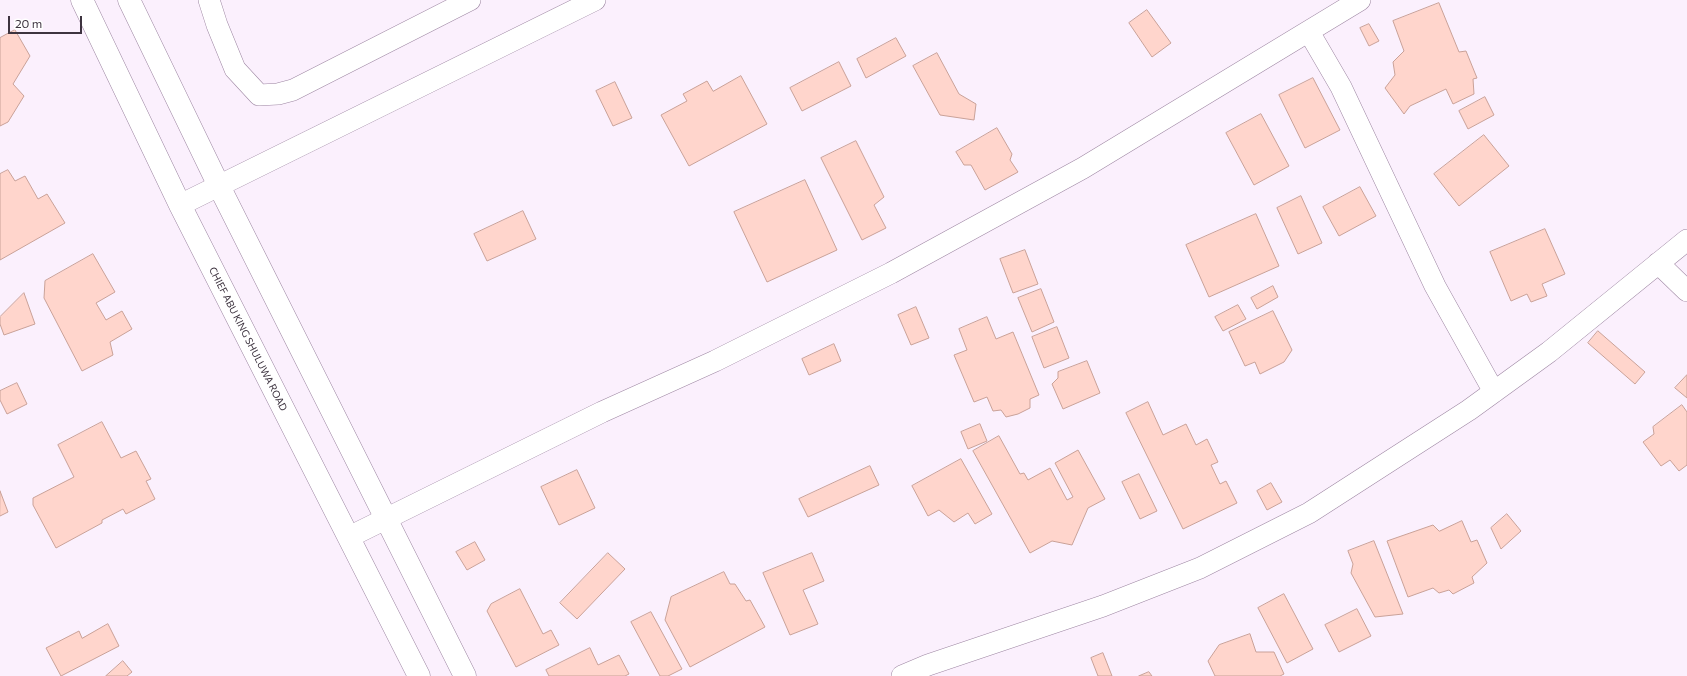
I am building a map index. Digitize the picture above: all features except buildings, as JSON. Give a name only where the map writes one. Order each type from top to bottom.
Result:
[{"type":"street","name":"CHIEF ABU KING SHULUWA ROAD","points":[[82,0],[180,205],[419,676]]},
{"type":"street","points":[[129,0],[219,186],[465,676]]},
{"type":"street","points":[[209,0],[217,25],[235,68],[259,96],[278,94],[293,90],[470,0]]},
{"type":"street","points":[[180,205],[595,0]]},
{"type":"street","points":[[349,537],[602,412],[714,361],[891,273],[1083,168],[1360,0]]},
{"type":"street","points":[[1309,32],[1341,87],[1436,286],[1494,392]]},
{"type":"street","points":[[902,676],[928,665],[1103,606],[1200,568],[1310,513],[1384,466],[1494,392],[1549,352],[1687,240]]},
{"type":"street","points":[[1658,263],[1687,291]]}]
